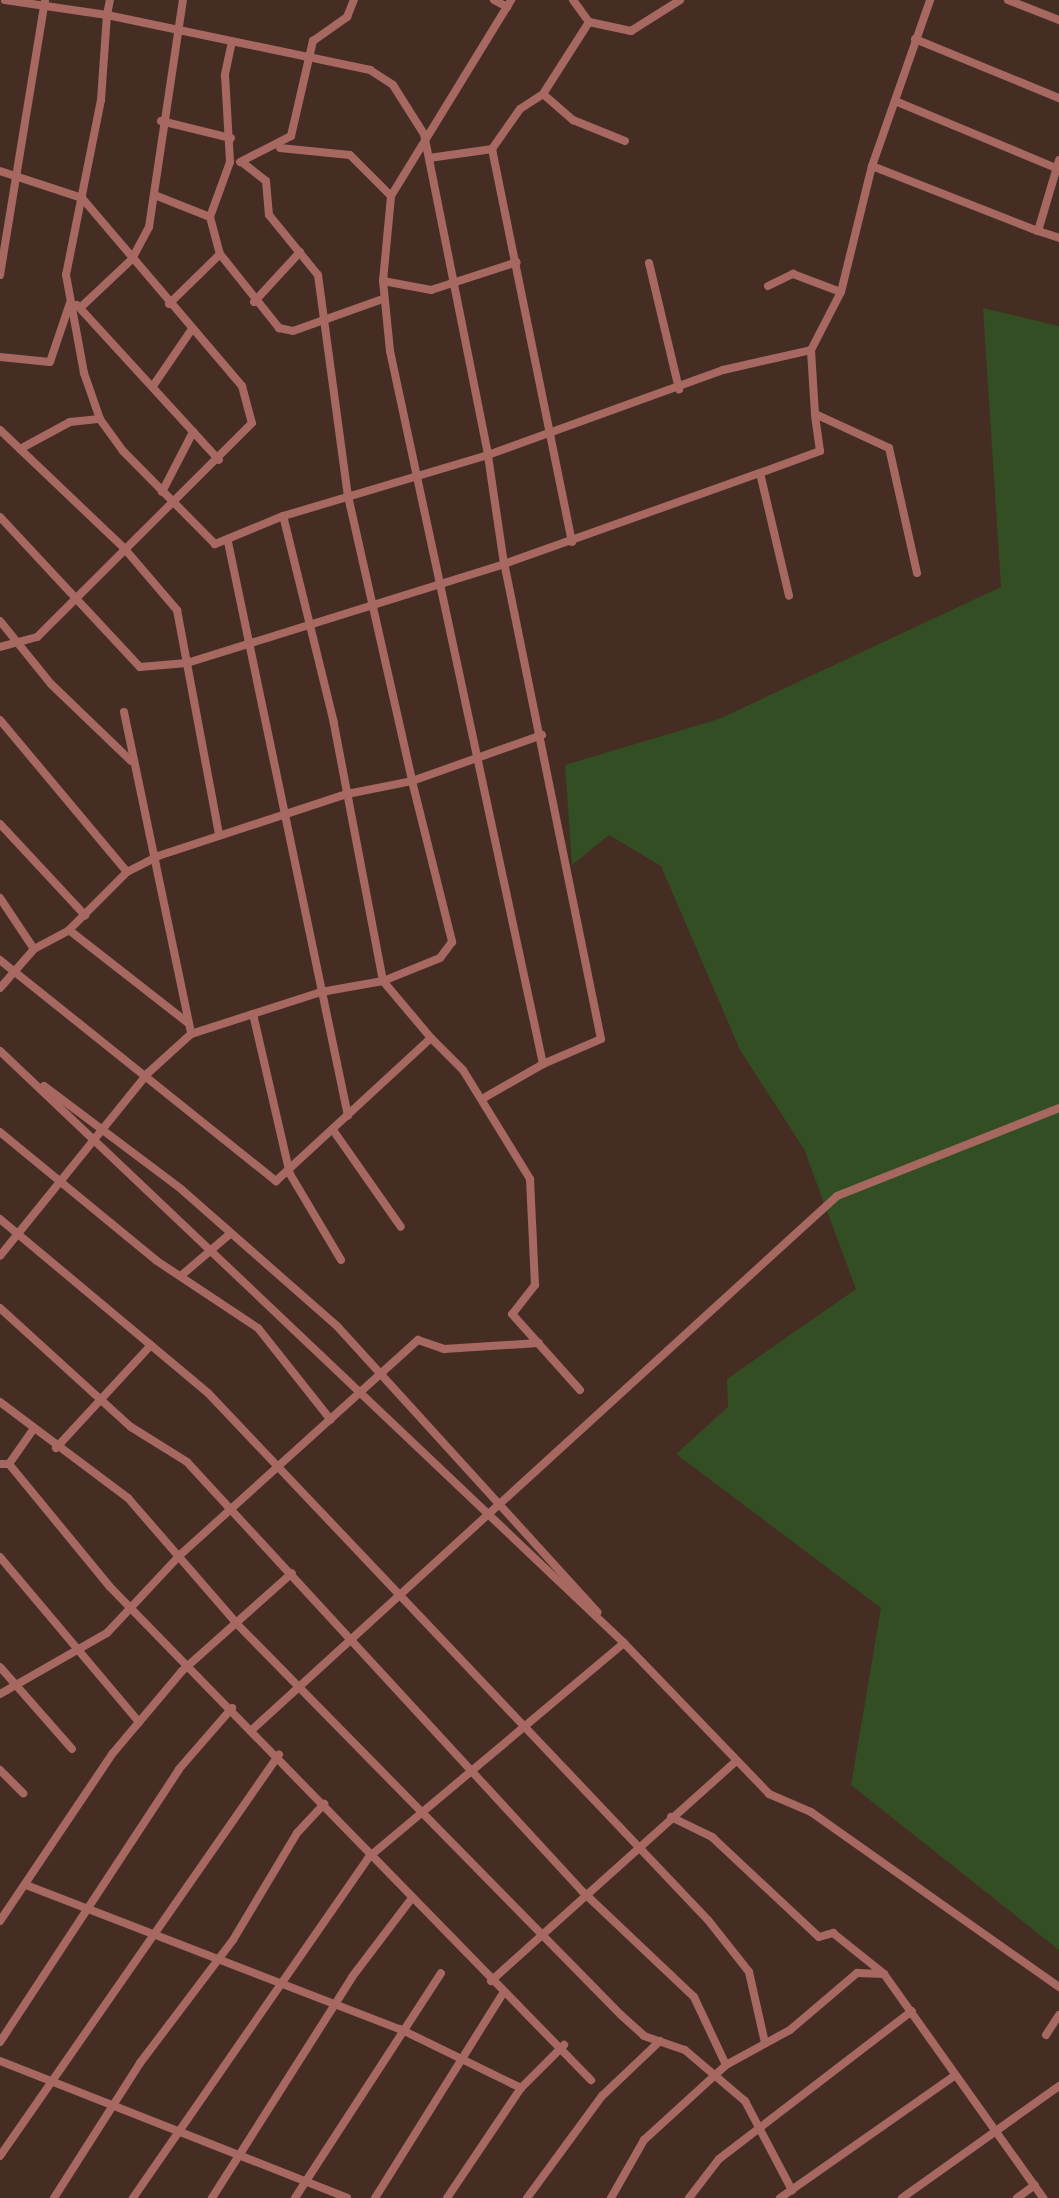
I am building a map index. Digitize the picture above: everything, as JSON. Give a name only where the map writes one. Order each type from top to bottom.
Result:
[{"type":"street","points":[[5,0],[46,10],[107,15],[231,46],[309,58],[380,74],[406,98],[429,158],[488,455],[504,564],[542,735],[601,1039],[543,1064],[482,1099]]},
{"type":"street","points":[[0,275],[46,10],[45,0]]},
{"type":"street","points":[[110,0],[101,100],[66,275],[100,419],[207,542],[228,542],[283,516],[418,473],[488,455],[549,430],[679,389],[723,370],[811,350]]},
{"type":"street","points":[[80,308],[132,259],[157,196],[161,121],[173,32],[183,0]]},
{"type":"street","points":[[230,162],[243,163],[280,148],[297,128],[309,58],[320,29],[347,17],[354,0]]},
{"type":"street","points":[[494,0],[509,3],[391,196],[383,299],[440,587],[543,1064]]},
{"type":"street","points":[[573,0],[589,22],[631,31],[680,0]]},
{"type":"street","points":[[0,517],[72,598],[140,667],[183,663],[249,646],[440,587],[820,451],[811,350],[841,292],[872,166],[930,0]]},
{"type":"street","points":[[1008,0],[1059,20]]},
{"type":"street","points":[[572,542],[492,149],[520,109],[543,94],[589,22]]},
{"type":"street","points":[[915,39],[1059,98]]},
{"type":"street","points":[[231,46],[225,75],[230,162],[210,217],[220,254],[254,302],[279,328],[321,323],[383,299]]},
{"type":"street","points":[[543,94],[573,120],[625,141]]},
{"type":"street","points":[[895,101],[1058,164],[1038,231]]},
{"type":"street","points":[[161,121],[231,138]]},
{"type":"street","points":[[429,158],[478,146],[492,149]]},
{"type":"street","points":[[280,148],[350,155],[391,196]]},
{"type":"street","points":[[0,1256],[148,1073],[191,1034],[321,992],[383,981],[440,958],[452,942],[348,496],[321,323],[318,275],[269,215],[266,181],[243,163]]},
{"type":"street","points":[[872,166],[1059,238]]},
{"type":"street","points":[[0,171],[82,198],[169,304],[242,386],[251,409],[250,430],[170,502],[72,598],[37,637],[0,647]]},
{"type":"street","points":[[157,196],[210,217]]},
{"type":"street","points":[[254,302],[300,252]]},
{"type":"street","points":[[169,304],[220,254]]},
{"type":"street","points":[[383,281],[418,291],[517,262]]},
{"type":"street","points":[[649,263],[679,389]]},
{"type":"street","points":[[768,286],[793,274],[841,292]]},
{"type":"street","points":[[71,299],[219,460]]},
{"type":"street","points":[[0,357],[50,362],[71,299]]},
{"type":"street","points":[[153,386],[192,329]]},
{"type":"street","points":[[815,414],[889,448],[917,573]]},
{"type":"street","points":[[20,449],[70,422],[100,419]]},
{"type":"street","points":[[0,430],[124,548],[185,625],[183,663],[219,835]]},
{"type":"street","points":[[162,492],[193,432]]},
{"type":"street","points":[[760,473],[789,596]]},
{"type":"street","points":[[283,516],[347,794],[383,981],[482,1099],[530,1179],[535,1285],[512,1314],[580,1390]]},
{"type":"street","points":[[228,542],[348,1116]]},
{"type":"street","points":[[0,621],[17,644],[135,764]]},
{"type":"street","points":[[124,712],[158,856],[191,1034]]},
{"type":"street","points":[[0,720],[127,872]]},
{"type":"street","points":[[0,988],[34,949],[69,930],[127,872],[158,856],[347,794],[412,781],[542,735]]},
{"type":"street","points":[[0,824],[85,915]]},
{"type":"street","points":[[0,898],[34,949]]},
{"type":"street","points":[[69,930],[188,1023]]},
{"type":"street","points":[[0,960],[148,1073],[249,1165],[276,1181],[290,1174],[431,1038]]},
{"type":"street","points":[[253,1014],[290,1174],[341,1260]]},
{"type":"street","points":[[0,1051],[231,1233],[382,1371],[504,1502],[624,1643]]},
{"type":"street","points":[[0,1051],[624,1643],[769,1794],[811,1812],[1059,1987]]},
{"type":"street","points":[[254,1728],[399,1591],[504,1502],[648,1362],[733,1297],[837,1196],[1059,1108]]},
{"type":"street","points":[[333,1130],[401,1227]]},
{"type":"street","points":[[0,1132],[59,1183],[258,1328],[331,1420]]},
{"type":"street","points":[[0,1219],[151,1345],[279,1468],[336,1535],[399,1591],[633,1849],[708,1920],[749,1972],[765,2043]]},
{"type":"street","points":[[183,1274],[231,1233]]},
{"type":"street","points":[[0,1308],[131,1427],[172,1447],[590,1896],[694,1997],[726,2065]]},
{"type":"street","points":[[0,1694],[80,1649],[131,1607],[180,1555],[418,1340],[444,1349],[539,1343]]},
{"type":"street","points":[[56,1448],[151,1345]]},
{"type":"street","points":[[0,1402],[32,1431],[128,1498],[237,1624],[300,1684],[539,1937],[644,2036],[660,2041],[717,2074],[761,2129],[792,2190]]},
{"type":"street","points":[[32,1431],[5,1464],[131,1607],[254,1728],[369,1857],[412,1898],[502,1995],[564,2045],[591,2080]]},
{"type":"street","points":[[0,1557],[139,1722]]},
{"type":"street","points":[[0,1921],[139,1722],[190,1665],[292,1573]]},
{"type":"street","points":[[133,2198],[277,1982],[369,1857],[521,1724],[624,1643]]},
{"type":"street","points":[[0,1667],[72,1749]]},
{"type":"street","points":[[0,2042],[179,1769],[232,1708]]},
{"type":"street","points":[[0,2156],[279,1755]]},
{"type":"street","points":[[491,1981],[590,1896],[633,1849],[736,1761]]},
{"type":"street","points":[[0,1770],[23,1793]]},
{"type":"street","points":[[54,2198],[116,2103],[221,1959],[297,1833],[324,1804]]},
{"type":"street","points":[[671,1817],[712,1837],[819,1937],[833,1933],[884,1974],[1043,2198]]},
{"type":"street","points":[[26,1885],[86,1911],[153,1932],[400,2029],[464,2056],[521,2088]]},
{"type":"street","points":[[212,2198],[335,2006],[412,1898]]},
{"type":"street","points":[[295,2198],[400,2029],[441,1973]]},
{"type":"street","points":[[611,2198],[644,2140],[726,2065],[837,1997],[857,1973],[884,1974]]},
{"type":"street","points":[[375,2198],[502,1995]]},
{"type":"street","points":[[689,2198],[719,2159],[912,2011]]},
{"type":"street","points":[[1046,2035],[1059,2015]]},
{"type":"street","points":[[527,2198],[602,2096],[660,2041]]},
{"type":"street","points":[[447,2198],[521,2088],[564,2045]]},
{"type":"street","points":[[0,2061],[116,2103],[236,2158],[347,2198]]},
{"type":"street","points":[[780,2198],[954,2076]]},
{"type":"street","points":[[902,2198],[997,2136],[1059,2086]]},
{"type":"street","points":[[1017,2198],[1035,2185]]},
{"type":"green space","points":[[983,308],[1059,326],[1059,1950],[851,1785],[881,1608],[676,1454],[728,1407],[727,1379],[856,1289],[804,1149],[740,1050],[661,866],[609,835],[572,865],[565,765],[719,719],[1001,587]]}]
